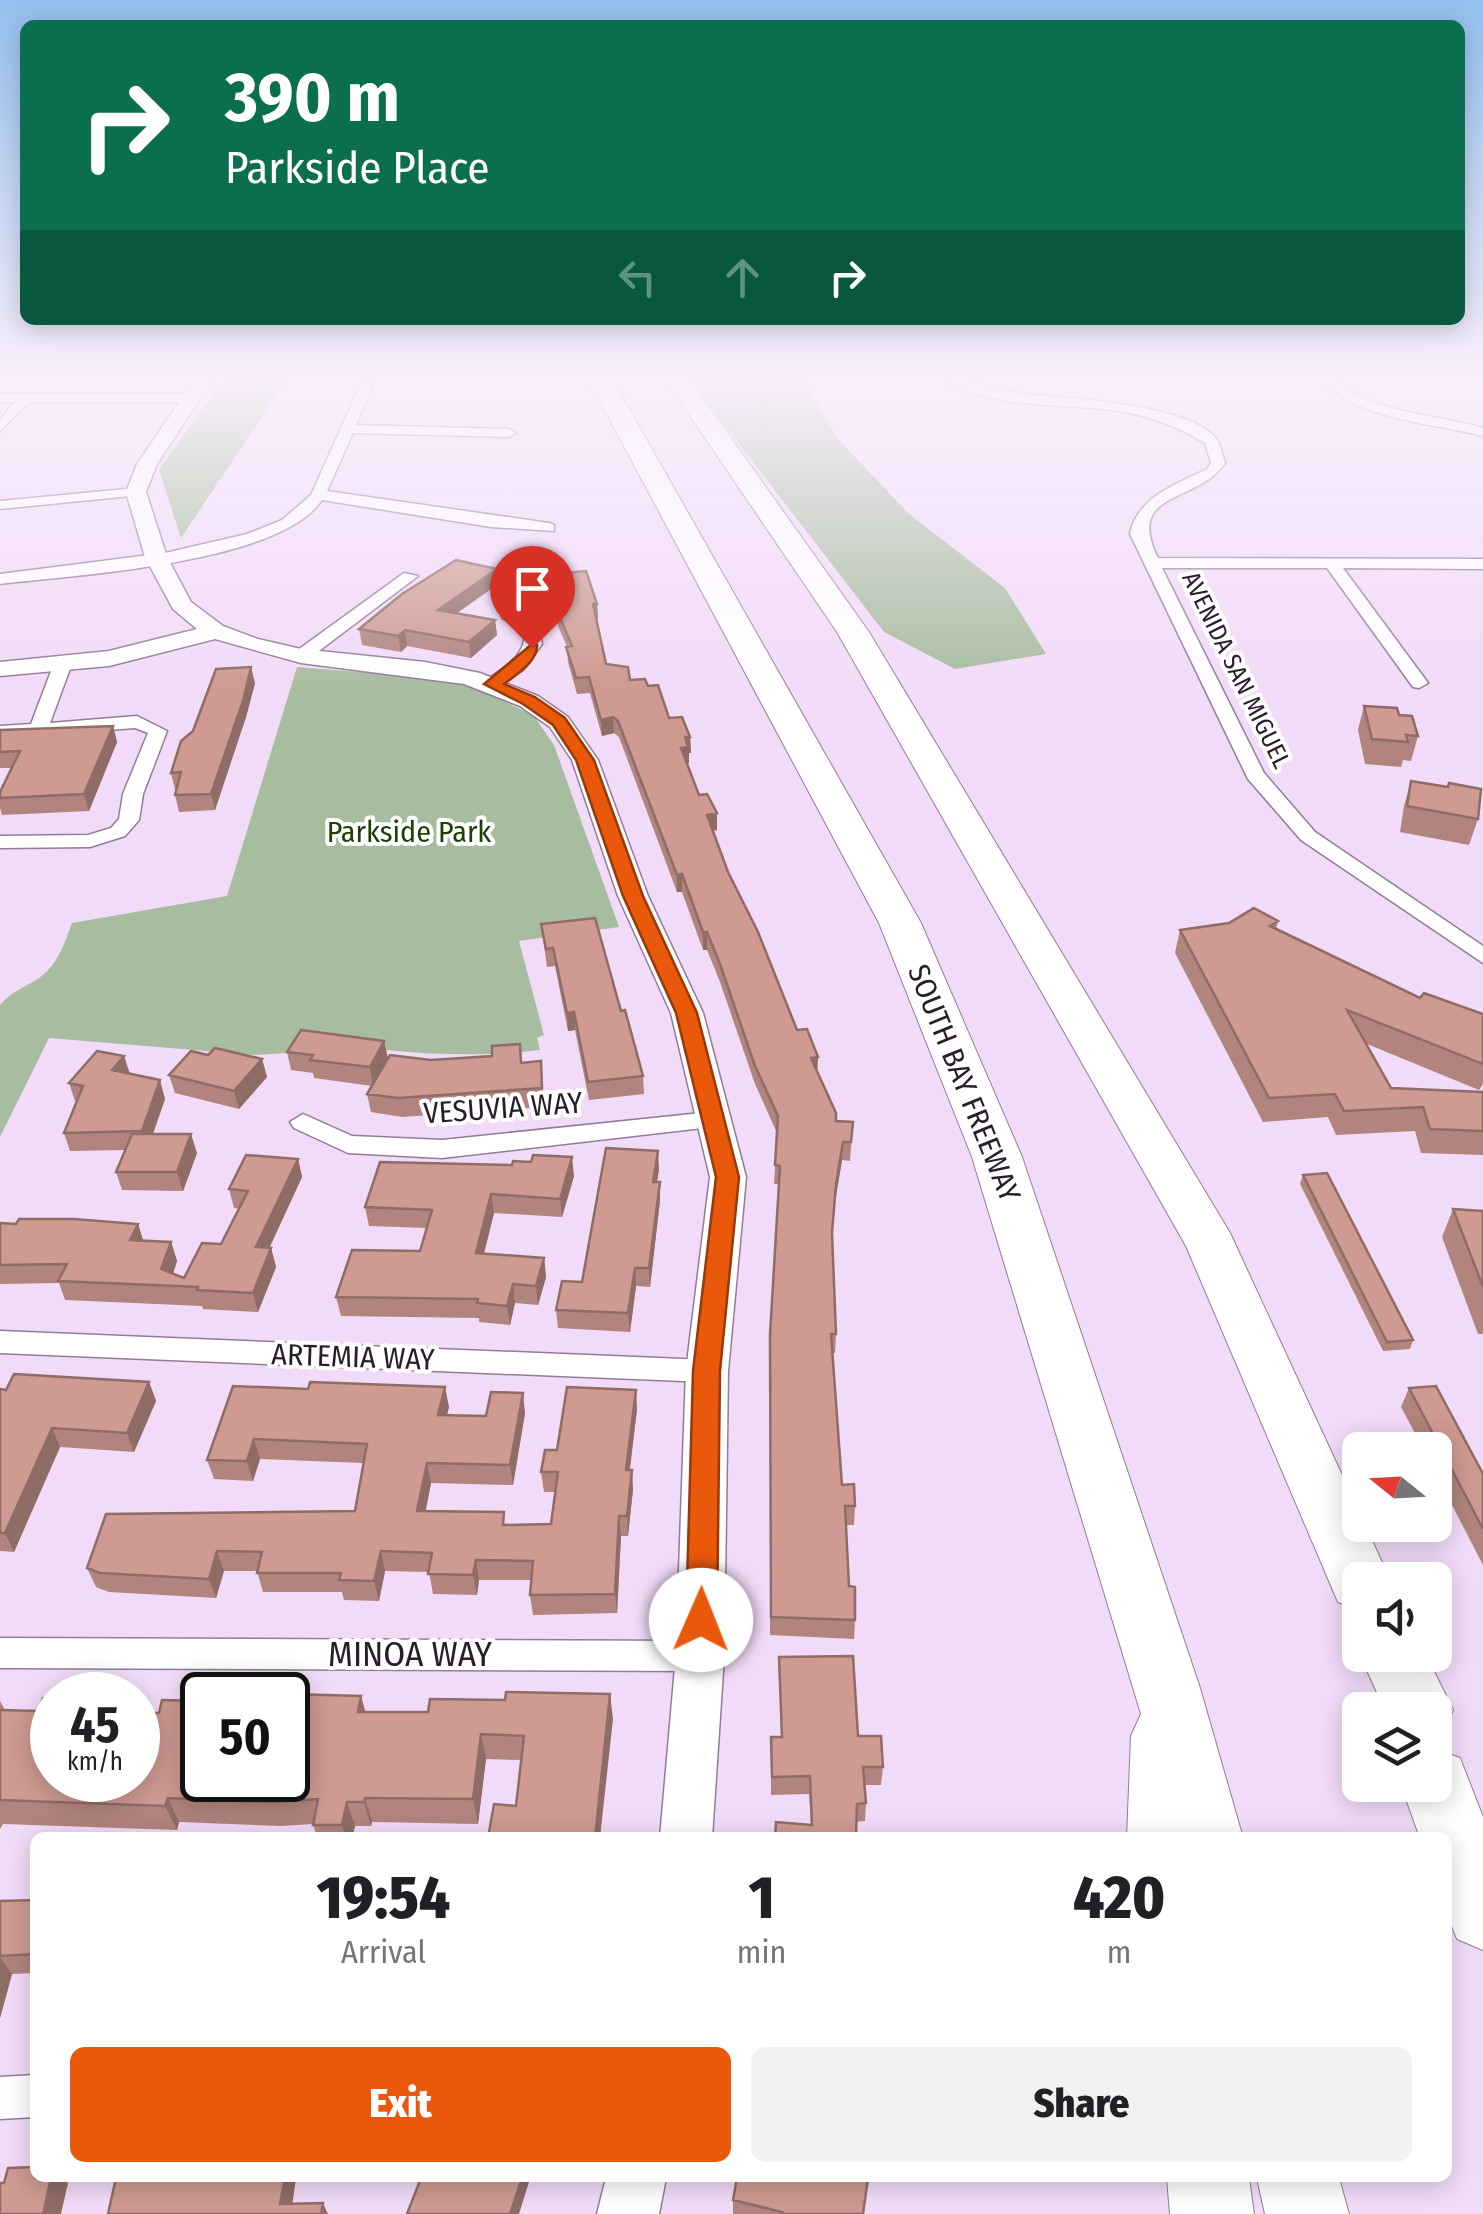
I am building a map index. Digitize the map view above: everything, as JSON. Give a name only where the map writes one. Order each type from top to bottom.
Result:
[{"type":"highway","name":"SOUTH BAY FREEWAY","points":[[657,482],[907,941],[997,1157],[1168,1688],[1206,1832]]},
{"type":"highway","points":[[750,482],[853,632],[1212,1246],[1351,1562]]},
{"type":"highway","points":[[1162,1832],[1168,1688]]},
{"type":"highway","points":[[1452,1779],[1483,1844]]},
{"type":"highway","points":[[1442,1802],[1483,1912]]},
{"type":"highway","points":[[1208,2182],[1212,2214]]},
{"type":"highway","points":[[1299,2182],[1307,2214]]},
{"type":"main road","points":[[140,482],[136,492],[156,558],[189,614],[215,631],[301,656],[425,669],[492,684],[545,711],[570,733],[633,896],[687,1013],[728,1177],[707,1371],[700,1656],[686,1832]]},
{"type":"main road","points":[[0,669],[62,666],[144,654],[215,631]]},
{"type":"main road","points":[[628,2214],[635,2182]]},
{"type":"street","points":[[0,579],[224,546],[271,530],[302,513],[323,482]]},
{"type":"street","name":"AVENIDA SAN MIGUEL","points":[[1194,482],[1149,508],[1140,519],[1138,534],[1255,775],[1308,836],[1483,956]]},
{"type":"street","points":[[0,505],[136,492]]},
{"type":"street","points":[[318,494],[378,499],[510,526],[549,528]]},
{"type":"street","points":[[1155,564],[1483,564]]},
{"type":"street","points":[[1332,564],[1418,683]]},
{"type":"street","points":[[301,656],[410,576]]},
{"type":"street","points":[[492,684],[517,667],[532,648],[532,624],[508,614]]},
{"type":"street","points":[[38,730],[62,666]]},
{"type":"street","points":[[0,732],[137,722],[158,731],[134,794],[129,820],[118,832],[90,841],[0,842]]},
{"type":"street","name":"VESUVIA WAY","points":[[303,1122],[348,1144],[442,1149],[711,1120]]},
{"type":"street","name":"ARTEMIA WAY","points":[[0,1342],[707,1371]]},
{"type":"street","name":"MINOA WAY","points":[[0,1653],[700,1656]]},
{"type":"street","points":[[0,2098],[30,2096]]},
{"type":"green space","points":[[163,482],[218,482],[181,538]]},
{"type":"green space","points":[[769,482],[879,482],[909,514],[1005,588],[1046,654],[955,669],[884,632]]},
{"type":"green space","name":"Parkside Park","points":[[297,667],[460,680],[534,716],[554,745],[619,927],[519,941],[544,1035],[537,1038],[540,1050],[450,1054],[302,1040],[288,1053],[255,1055],[49,1038],[0,1137],[0,1005],[51,967],[72,923],[227,896]]},
{"type":"building","points":[[456,560],[497,569],[438,610],[495,620],[469,642],[405,630],[398,636],[359,629],[402,594]]},
{"type":"building","points":[[586,571],[597,604],[593,604],[606,664],[628,667],[630,680],[645,679],[648,686],[658,685],[669,718],[682,717],[690,737],[685,737],[688,747],[681,748],[699,795],[707,794],[717,813],[707,815],[728,872],[758,932],[797,1030],[807,1029],[818,1057],[811,1058],[836,1121],[853,1122],[851,1142],[843,1142],[836,1184],[832,1233],[836,1334],[831,1334],[842,1485],[854,1484],[855,1506],[845,1506],[849,1586],[855,1587],[855,1620],[771,1617],[770,1335],[780,1166],[775,1165],[778,1116],[755,1066],[720,964],[707,932],[703,932],[682,874],[677,875],[618,721],[613,717],[601,720],[589,677],[576,678],[566,647],[572,646],[542,575]]},
{"type":"building","points":[[251,667],[211,794],[175,795],[181,772],[171,773],[181,741],[193,731],[216,669]]},
{"type":"building","points":[[1364,706],[1397,708],[1399,715],[1412,716],[1418,736],[1406,735],[1408,742],[1372,739]]},
{"type":"building","points":[[113,726],[84,794],[0,798],[20,751],[0,752],[0,730]]},
{"type":"building","points":[[1411,781],[1481,789],[1478,819],[1407,806]]},
{"type":"building","points":[[1254,908],[1278,921],[1270,926],[1420,998],[1424,993],[1483,1014],[1483,1064],[1347,1010],[1391,1088],[1483,1092],[1483,1131],[1430,1129],[1423,1107],[1344,1111],[1335,1094],[1269,1098],[1180,930],[1229,923]]},
{"type":"building","points":[[595,918],[643,1076],[588,1082],[574,1012],[567,1013],[553,948],[546,949],[541,924]]},
{"type":"building","points":[[301,1030],[384,1041],[370,1067],[310,1060],[313,1055],[287,1052]]},
{"type":"building","points":[[520,1044],[521,1063],[541,1061],[542,1088],[398,1098],[367,1094],[390,1055],[431,1060],[492,1056],[492,1046]]},
{"type":"building","points":[[215,1048],[262,1059],[234,1091],[169,1075],[191,1051],[208,1055]]},
{"type":"building","points":[[97,1051],[124,1056],[112,1070],[160,1080],[142,1131],[64,1133],[83,1086],[69,1083]]},
{"type":"building","points":[[132,1134],[191,1134],[177,1172],[116,1172]]},
{"type":"building","points":[[606,1148],[658,1151],[653,1182],[660,1182],[649,1268],[635,1268],[628,1313],[556,1310],[562,1281],[582,1282]]},
{"type":"building","points":[[246,1155],[298,1159],[256,1247],[271,1248],[253,1293],[58,1281],[67,1264],[0,1265],[0,1223],[74,1219],[138,1224],[130,1240],[171,1242],[161,1269],[184,1278],[202,1243],[221,1244],[248,1191],[229,1189]]},
{"type":"building","points":[[533,1155],[572,1157],[560,1199],[491,1194],[476,1253],[544,1258],[536,1286],[513,1284],[507,1306],[477,1303],[478,1299],[336,1297],[352,1250],[420,1251],[432,1210],[365,1207],[380,1162],[512,1165],[513,1161],[531,1162]]},
{"type":"building","points":[[1327,1173],[1413,1340],[1387,1342],[1303,1175]]},
{"type":"building","points":[[1453,1209],[1483,1211],[1483,1287]]},
{"type":"building","points":[[14,1374],[149,1382],[127,1433],[52,1428],[5,1533],[0,1533],[0,1389],[6,1390]]},
{"type":"building","points":[[310,1382],[445,1387],[438,1415],[486,1416],[491,1392],[523,1393],[510,1465],[427,1463],[417,1511],[504,1512],[503,1525],[551,1524],[558,1472],[541,1472],[545,1450],[557,1450],[567,1387],[636,1390],[626,1470],[632,1470],[627,1516],[619,1516],[615,1594],[530,1595],[533,1561],[476,1560],[473,1575],[428,1574],[432,1553],[381,1551],[374,1581],[339,1580],[341,1573],[257,1573],[262,1552],[217,1551],[209,1579],[100,1573],[87,1568],[106,1514],[355,1511],[367,1444],[254,1439],[247,1461],[207,1460],[233,1386],[308,1389]]},
{"type":"building","points":[[1436,1386],[1483,1474],[1483,1529],[1452,1470],[1452,1432],[1432,1432],[1409,1388]]},
{"type":"building","points":[[853,1656],[858,1736],[881,1736],[883,1767],[863,1767],[866,1803],[857,1804],[856,1832],[775,1832],[776,1822],[812,1825],[810,1776],[772,1777],[771,1737],[782,1737],[779,1657]]},
{"type":"building","points":[[506,1692],[610,1694],[596,1832],[489,1832],[494,1804],[516,1806],[524,1736],[481,1734],[473,1799],[365,1798],[364,1802],[347,1802],[342,1825],[313,1825],[318,1799],[310,1800],[310,1695],[361,1696],[358,1712],[428,1712],[430,1699],[505,1700]]},
{"type":"building","points":[[162,1700],[180,1700],[180,1798],[168,1798],[165,1806],[55,1802],[160,1802]]},
{"type":"building","points":[[0,1710],[30,1711],[30,1801],[0,1800]]},
{"type":"building","points":[[30,1900],[30,1954],[0,1956],[0,1901]]},
{"type":"building","points":[[30,2167],[30,2182],[50,2182],[43,2214],[0,2214],[0,2183],[4,2183],[8,2168]]},
{"type":"building","points":[[115,2182],[284,2182],[280,2204],[323,2203],[321,2214],[108,2214]]},
{"type":"building","points":[[419,2182],[521,2182],[510,2214],[407,2214]]},
{"type":"building","points":[[736,2182],[867,2182],[863,2214],[781,2214],[733,2200]]},
{"type":"route","points":[[532,648],[517,667],[492,684],[529,701],[559,722],[585,760],[633,896],[687,1013],[728,1177],[707,1371],[701,1620]]}]
